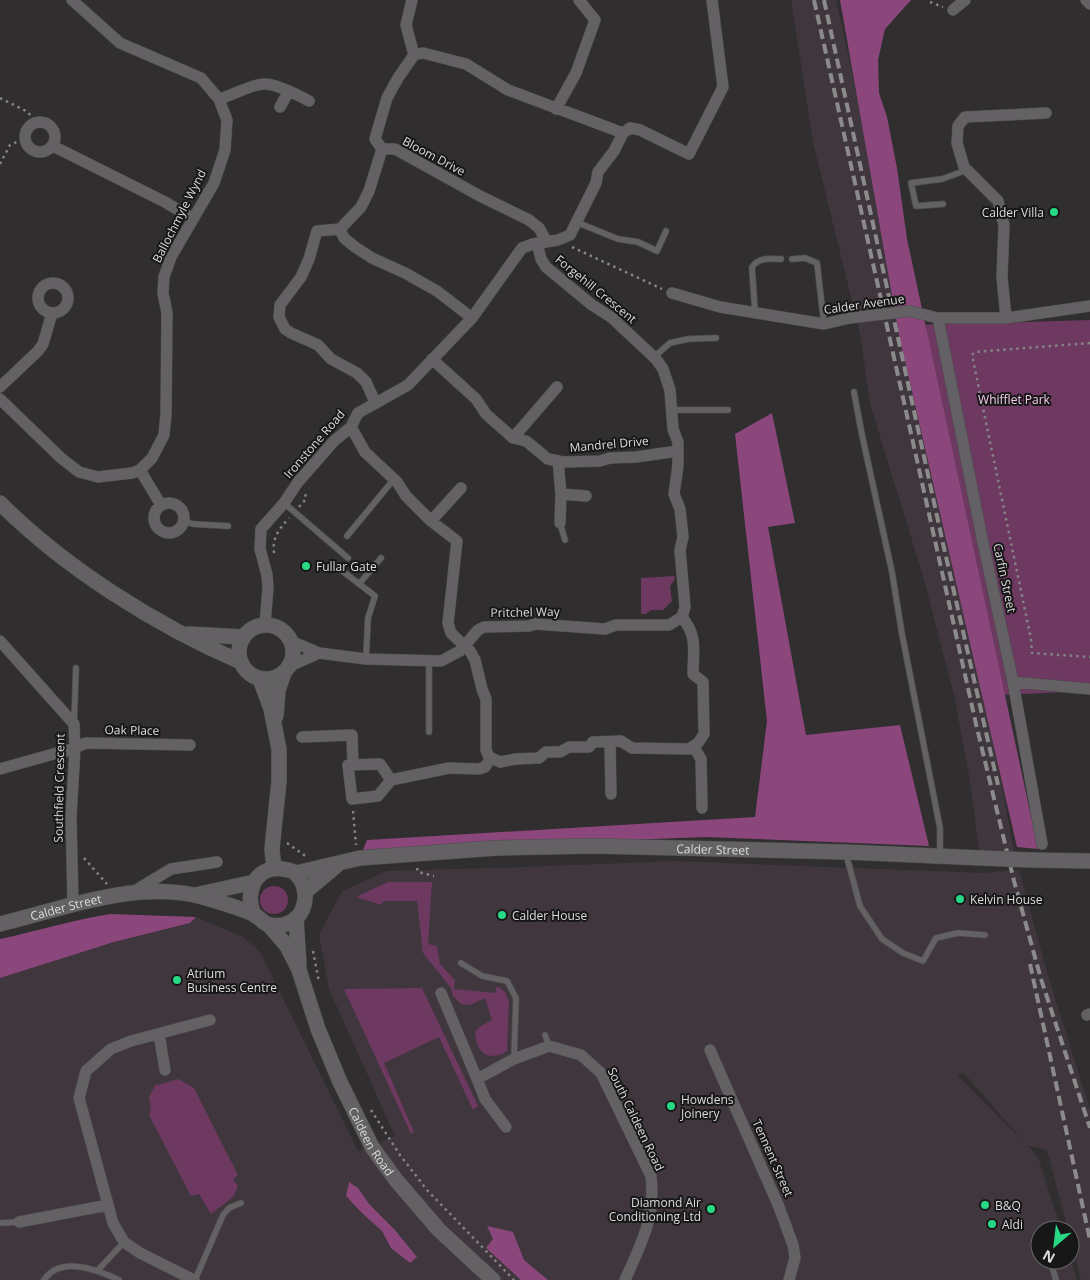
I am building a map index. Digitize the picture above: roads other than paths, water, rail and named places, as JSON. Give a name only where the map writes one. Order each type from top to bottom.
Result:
[{"type":"main road","points":[[0,503],[14,517],[74,566],[105,588],[183,634],[241,662]]},
{"type":"main road","points":[[276,730],[278,690],[293,658],[291,642],[281,629],[266,625],[257,626],[243,637],[239,654],[245,670],[252,676],[260,679],[269,679],[277,677],[287,669]]},
{"type":"main road","points":[[183,634],[243,637]]},
{"type":"main road","points":[[260,679],[266,691],[279,749],[279,781],[272,849],[274,868]]},
{"type":"main road","name":"Calder Street","points":[[193,895],[254,882],[274,868],[290,870],[296,873],[337,865],[360,858],[497,848],[593,846],[1090,861]]},
{"type":"main road","name":"Calder Street","points":[[305,892],[337,865]]},
{"type":"main road","points":[[269,925],[288,923],[296,918],[305,902],[303,884],[296,873]]},
{"type":"main road","points":[[254,882],[249,898],[254,915]]},
{"type":"main road","name":"Calder Street","points":[[0,924],[73,904],[130,894],[156,892],[193,895],[254,915],[269,925]]},
{"type":"main road","name":"Caldeen Road","points":[[296,918],[299,970]]},
{"type":"main road","name":"Caldeen Road","points":[[269,925],[287,946],[299,970],[318,1029],[340,1082],[372,1147],[396,1180],[439,1230],[493,1280]]},
{"type":"street","name":"Ballochmyle Wynd","points":[[72,0],[120,43],[201,78],[219,99],[227,120],[225,150],[214,183],[171,257],[164,277],[162,293],[166,313],[166,414],[164,435],[152,458],[140,470]]},
{"type":"street","points":[[412,0],[406,25],[414,55]]},
{"type":"street","points":[[556,109],[576,73],[595,20],[579,0]]},
{"type":"street","points":[[382,149],[375,140],[387,98],[414,55],[424,53],[466,64],[508,90],[556,109],[623,133],[630,128],[640,130],[689,154],[723,88],[712,0]]},
{"type":"street","points":[[952,10],[965,0]]},
{"type":"street","points":[[1086,0],[1090,4]]},
{"type":"street","points":[[219,99],[254,86],[265,84],[288,91],[309,101]]},
{"type":"street","points":[[280,106],[288,91]]},
{"type":"street","points":[[1006,318],[1002,277],[1004,225],[998,201],[964,167],[957,143],[958,126],[965,117],[1046,113]]},
{"type":"street","points":[[44,122],[52,128],[56,137],[53,146],[46,152],[36,152],[28,147],[25,138],[28,129],[35,123],[44,122]]},
{"type":"street","name":"Ironstone Road","points":[[266,625],[268,587],[260,549],[261,529],[334,440],[351,427],[358,413],[408,385],[472,318],[522,248],[570,234],[596,183],[598,172],[614,151],[623,133]]},
{"type":"street","points":[[53,146],[165,202],[193,219]]},
{"type":"street","name":"Bloom Drive","points":[[340,229],[361,207],[369,192],[382,149],[395,149],[480,196],[529,220],[539,228],[547,242]]},
{"type":"street","points":[[375,402],[366,382],[356,373],[331,359],[318,345],[285,329],[279,317],[280,305],[301,277],[309,259],[317,231],[340,229],[344,238],[355,247],[372,258],[405,273],[437,291],[472,318]]},
{"type":"street","name":"Forgehill Crescent","points":[[547,242],[541,259],[546,267],[592,305],[611,316],[654,357],[663,369],[670,390],[670,410],[673,429],[678,442],[674,494],[680,509],[683,537],[680,550],[685,607],[682,617]]},
{"type":"street","name":"Calder Avenue","points":[[672,293],[720,307],[824,324],[850,318],[909,311],[938,318],[1006,318],[1090,306]]},
{"type":"street","points":[[0,387],[44,344],[52,313]]},
{"type":"street","name":"Carfin Street","points":[[938,318],[1013,682],[1042,844]]},
{"type":"street","name":"Mandrel Drive","points":[[432,360],[476,399],[486,414],[513,438],[526,441],[548,458],[558,461],[600,461],[610,458],[678,452]]},
{"type":"street","points":[[513,438],[557,387]]},
{"type":"street","points":[[0,399],[61,458],[79,472],[98,477],[132,473],[140,470],[161,505]]},
{"type":"street","points":[[351,427],[365,452],[394,479],[406,496],[431,521],[457,541],[448,623],[451,633],[475,660],[486,699],[486,750],[489,757],[500,762],[539,758],[546,752],[560,752],[570,747],[589,747],[593,742],[620,741],[632,748],[689,749],[704,734],[703,682],[693,674],[693,635],[690,627],[682,617]]},
{"type":"street","points":[[558,461],[562,494],[560,523]]},
{"type":"street","points":[[431,521],[461,488]]},
{"type":"street","points":[[562,494],[586,496]]},
{"type":"street","points":[[171,503],[180,507],[184,521],[179,529],[174,532],[161,530],[155,522],[155,512],[161,505],[171,503]]},
{"type":"street","name":"Pritchel Way","points":[[291,642],[319,653],[366,659],[441,661],[460,651],[478,630],[484,627],[529,626],[535,624],[605,628],[616,625],[669,625],[682,617]]},
{"type":"street","name":"Southfield Crescent","points":[[0,641],[74,724],[75,748],[70,817],[73,904]]},
{"type":"street","points":[[287,669],[319,653]]},
{"type":"street","points":[[1013,682],[1090,689]]},
{"type":"street","points":[[302,737],[352,735],[353,764]]},
{"type":"street","points":[[610,742],[611,794]]},
{"type":"street","name":"Oak Place","points":[[0,769],[75,748],[86,743],[190,745]]},
{"type":"street","points":[[693,746],[701,759],[702,808]]},
{"type":"street","points":[[391,780],[380,764],[348,765],[352,799],[378,796],[391,780],[448,768],[479,769],[485,767],[491,758]]},
{"type":"street","name":"Calder Street","points":[[130,894],[171,869],[218,862]]},
{"type":"street","points":[[441,993],[485,1099],[506,1127]]},
{"type":"street","points":[[194,1280],[140,1253],[124,1242],[113,1223],[79,1098],[86,1071],[111,1049],[128,1042],[210,1020]]},
{"type":"street","points":[[159,1034],[165,1070]]},
{"type":"street","name":"South Caldeen Road","points":[[477,1080],[547,1040],[581,1054],[601,1073],[651,1176],[653,1194],[647,1230],[625,1280]]},
{"type":"street","name":"Tennent Street","points":[[710,1050],[779,1207],[793,1245],[795,1258],[789,1280]]},
{"type":"street","points":[[20,1222],[108,1205]]},
{"type":"lane","points":[[943,204],[916,206],[912,183],[942,179],[966,170]]},
{"type":"lane","points":[[576,222],[618,239],[638,242],[657,251],[666,230]]},
{"type":"lane","points":[[792,259],[805,258],[817,263],[824,324]]},
{"type":"lane","points":[[755,313],[752,267],[759,260],[781,259]]},
{"type":"lane","points":[[654,357],[670,343],[688,339],[716,338]]},
{"type":"lane","points":[[854,392],[892,572],[902,634],[937,809],[940,828],[940,856]]},
{"type":"lane","points":[[670,410],[728,410]]},
{"type":"lane","points":[[347,536],[394,479]]},
{"type":"lane","points":[[284,503],[348,558]]},
{"type":"lane","points":[[184,521],[193,524],[228,526]]},
{"type":"lane","points":[[560,523],[565,540]]},
{"type":"lane","points":[[359,584],[381,558]]},
{"type":"lane","points":[[341,570],[375,596],[368,618],[366,659]]},
{"type":"lane","points":[[429,660],[429,732]]},
{"type":"lane","points":[[74,724],[76,668]]},
{"type":"lane","points":[[840,852],[860,906],[882,940],[903,953],[923,961],[936,938],[958,933],[985,935]]},
{"type":"lane","points":[[461,963],[482,976],[507,981],[516,998],[514,1059]]},
{"type":"lane","points":[[194,1280],[223,1215],[229,1208],[241,1203]]},
{"type":"lane","points":[[0,1223],[20,1222]]},
{"type":"lane","points":[[98,1270],[124,1242]]},
{"type":"lane","points":[[44,1280],[50,1272],[78,1266],[98,1270],[118,1280]]},
{"type":"railway","points":[[814,0],[976,724],[1014,881],[1041,979],[1090,1128]]},
{"type":"railway","points":[[824,0],[998,785]]},
{"type":"railway","points":[[1030,964],[1090,1240]]},
{"type":"place","name":"Calder Villa","points":[[1054,212]]},
{"type":"place","name":"Fullar Gate","points":[[306,566]]},
{"type":"place","name":"Kelvin House","points":[[960,899]]},
{"type":"place","name":"Calder House","points":[[502,915]]},
{"type":"place","name":"Atrium Business Centre","points":[[177,980]]},
{"type":"place","name":"Howdens Joinery","points":[[671,1106]]},
{"type":"place","name":"B&Q","points":[[985,1205]]},
{"type":"place","name":"Diamond Air Conditioning Ltd","points":[[711,1209]]},
{"type":"place","name":"Aldi","points":[[992,1224]]},
{"type":"park label","name":"Whifflet Park","points":[[1014,399]]}]
